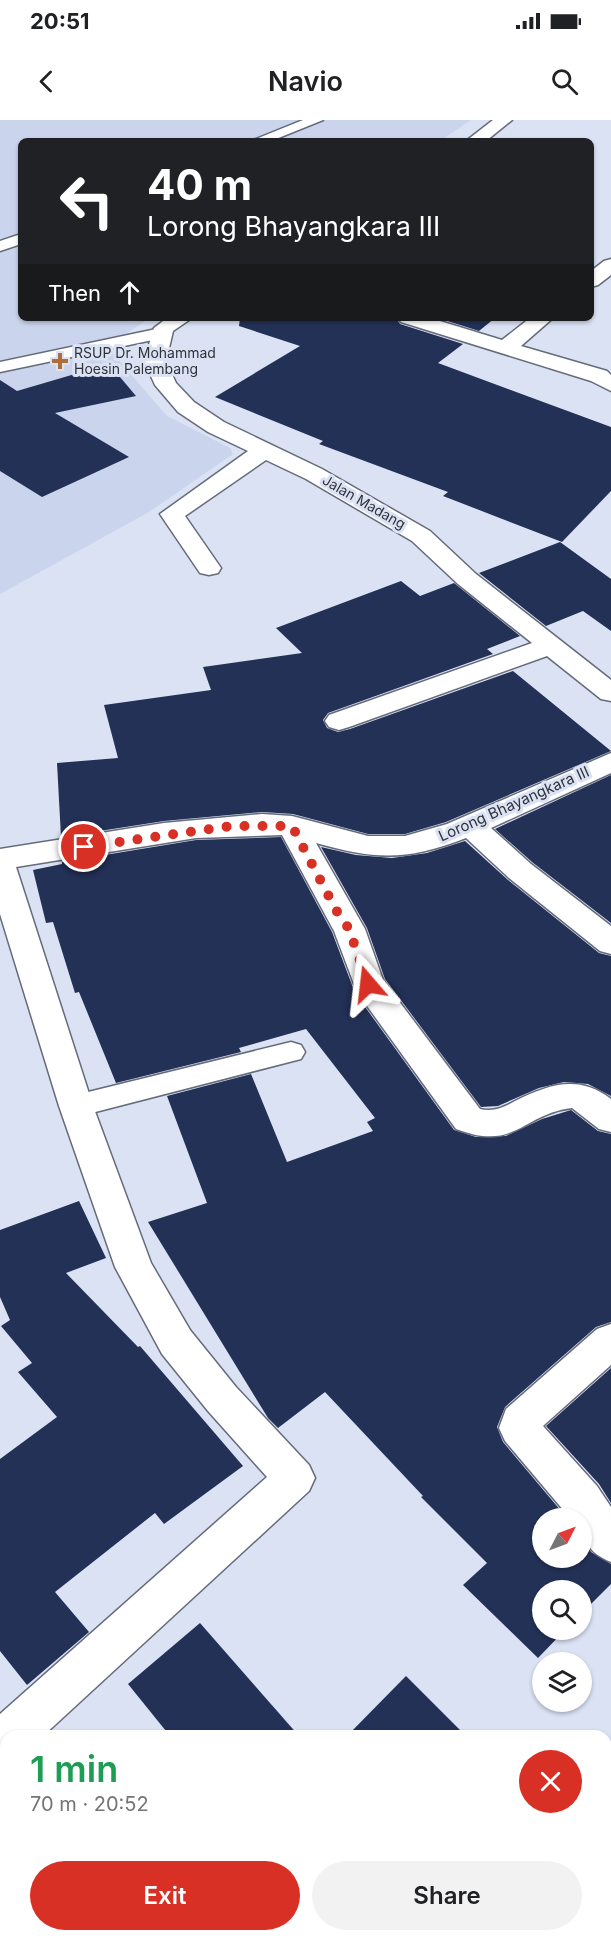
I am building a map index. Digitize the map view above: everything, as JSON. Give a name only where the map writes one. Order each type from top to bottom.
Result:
[{"type":"street","points":[[479,138],[504,120]]},
{"type":"street","points":[[594,279],[611,265]]},
{"type":"street","points":[[161,333],[164,328],[177,321]]},
{"type":"street","points":[[419,321],[607,378]]},
{"type":"street","points":[[507,346],[539,321]]},
{"type":"street","name":"Jalan Madang","points":[[161,333],[155,361],[166,385],[186,406],[216,427],[314,474],[421,536],[467,579],[611,693]]},
{"type":"street","points":[[209,568],[172,514],[265,450]]},
{"type":"street","points":[[339,721],[549,646]]},
{"type":"street","name":"Lorong Bhayangkara III","points":[[0,860],[169,833],[231,826],[292,826],[328,838],[381,849],[422,843],[450,835],[611,762]]},
{"type":"street","points":[[470,825],[496,852],[611,943]]},
{"type":"street","points":[[292,826],[336,910],[349,929],[368,984],[468,1119],[478,1125],[490,1126],[554,1098],[573,1095],[585,1099],[611,1119]]},
{"type":"street","points":[[0,865],[76,1106],[134,1267],[176,1342],[222,1399],[295,1478],[16,1730]]},
{"type":"street","points":[[611,1341],[520,1422],[519,1428],[582,1500],[611,1542]]},
{"type":"lane","points":[[266,138],[316,120]]},
{"type":"lane","points":[[0,246],[18,240]]},
{"type":"lane","points":[[0,367],[161,333]]},
{"type":"lane","points":[[76,1106],[291,1052]]},
{"type":"shaded area","name":"RSUP Dr. Mohammad Hoesin Palembang","points":[[0,120],[471,120],[444,138],[18,138],[18,321],[145,321],[109,345],[109,349],[167,416],[230,448],[233,454],[149,512],[0,594]]},
{"type":"building","points":[[240,321],[398,321],[400,324],[463,344],[438,363],[611,427],[611,491],[562,542],[443,496],[448,492],[319,444],[323,441],[215,397],[300,346],[239,326]]},
{"type":"building","points":[[447,321],[491,321],[479,331]]},
{"type":"building","points":[[109,364],[136,396],[55,413],[129,457],[42,497],[0,471],[0,380],[17,391]]},
{"type":"building","points":[[560,542],[611,579],[611,631],[583,611],[546,626],[479,573]]},
{"type":"building","points":[[401,581],[420,596],[454,583],[520,636],[487,649],[493,654],[328,713],[323,720],[327,728],[338,732],[350,729],[513,671],[611,751],[446,822],[405,834],[368,834],[293,814],[262,812],[164,821],[61,837],[57,763],[118,758],[104,705],[211,690],[203,667],[302,653],[276,628]]},
{"type":"building","points":[[611,775],[611,923],[532,862],[495,829]]},
{"type":"building","points":[[281,837],[332,932],[355,993],[454,1130],[476,1137],[506,1136],[542,1119],[571,1110],[598,1131],[611,1134],[611,1322],[596,1327],[505,1407],[497,1427],[503,1442],[559,1508],[532,1508],[532,1568],[592,1568],[592,1553],[611,1564],[611,1584],[592,1603],[592,1580],[532,1580],[532,1640],[555,1640],[544,1652],[532,1652],[463,1585],[487,1563],[421,1497],[423,1496],[325,1392],[278,1428],[268,1418],[148,1222],[207,1203],[167,1096],[251,1074],[287,1162],[373,1131],[367,1122],[375,1118],[306,1029],[239,1048],[241,1052],[116,1083],[79,992],[75,993],[53,922],[46,923],[33,870],[62,864],[62,862],[196,840]]},
{"type":"building","points":[[465,841],[508,880],[599,953],[611,956],[611,1096],[588,1084],[564,1082],[539,1088],[498,1106],[481,1107],[385,979],[367,928],[321,847],[356,855],[392,858],[427,853]]},
{"type":"building","points":[[79,1201],[106,1258],[66,1273],[138,1347],[140,1346],[243,1466],[164,1524],[155,1513],[55,1592],[89,1632],[27,1685],[0,1651],[0,1459],[57,1417],[18,1372],[32,1363],[1,1326],[10,1320],[0,1297],[0,1230]]},
{"type":"building","points":[[611,1368],[611,1503],[599,1484],[546,1426]]},
{"type":"building","points":[[200,1623],[294,1730],[165,1730],[128,1684]]},
{"type":"building","points":[[406,1676],[460,1730],[353,1730]]},
{"type":"place","name":"RSUP Dr. Mohammad Hoesin Palembang","points":[[60,361]]},
{"type":"route","points":[[84,847],[169,833],[231,826],[263,824],[292,826],[336,910],[349,929],[368,984]]}]
